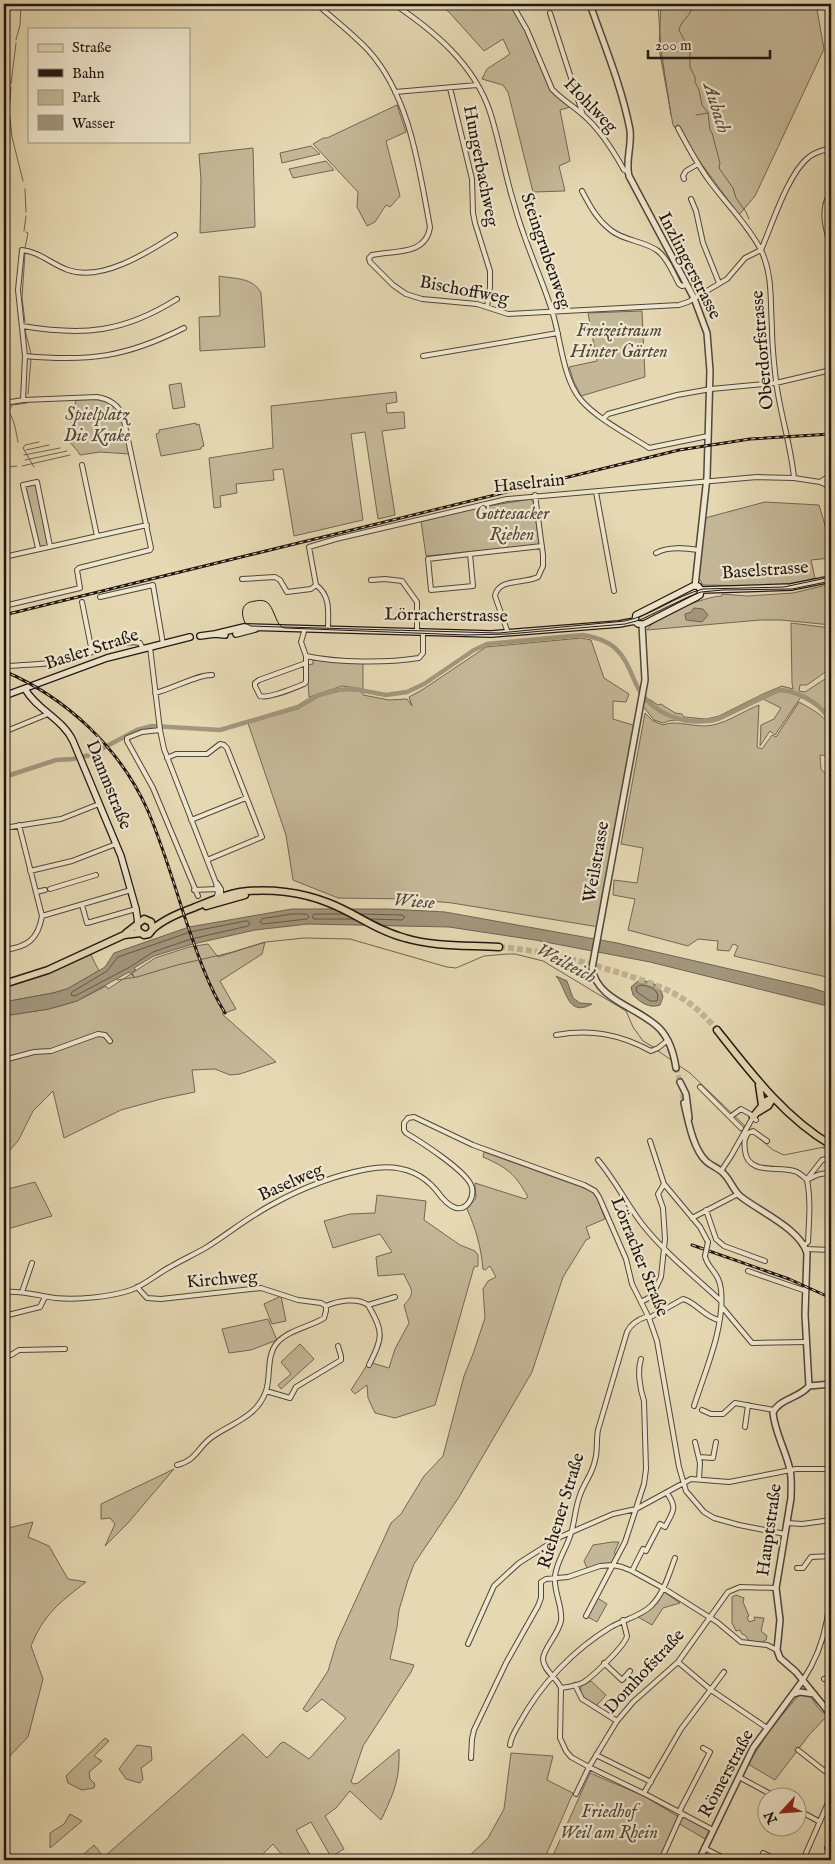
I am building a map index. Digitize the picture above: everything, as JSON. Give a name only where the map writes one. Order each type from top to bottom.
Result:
[{"type":"main road","name":"Baselstrasse","points":[[702,590],[791,587],[831,579]]},
{"type":"main road","name":"Lörracherstrasse","points":[[200,636],[224,634],[244,627],[255,629],[305,628],[508,633],[619,624],[635,620],[635,616],[640,613],[695,586]]},
{"type":"main road","points":[[635,620],[638,624],[642,625],[697,597],[702,590],[695,586]]},
{"type":"main road","name":"Lörracherstrasse","points":[[236,634],[255,629]]},
{"type":"main road","name":"Basler Straße","points":[[4,695],[90,664],[190,637]]},
{"type":"main road","name":"Dammstraße","points":[[25,689],[32,699],[69,733],[116,844],[131,890],[138,924]]},
{"type":"main road","points":[[124,935],[141,933],[147,935],[167,919],[218,899],[256,892],[277,891],[314,897],[396,936],[427,942],[499,947]]},
{"type":"main road","points":[[136,909],[148,920],[153,929]]},
{"type":"main road","points":[[4,984],[48,970],[124,935],[141,920],[167,919]]},
{"type":"main road","points":[[138,924],[141,933]]},
{"type":"main road","points":[[717,1030],[759,1084],[784,1109],[830,1144]]},
{"type":"main road","points":[[759,1084],[763,1107]]},
{"type":"main road","points":[[755,1116],[769,1099],[773,1098]]},
{"type":"main road","points":[[763,1107],[784,1109]]},
{"type":"street","name":"Steingrubenweg","points":[[394,4],[440,38],[452,50],[477,85],[490,112],[518,220],[552,311],[567,374],[575,392],[589,408],[649,448],[708,436]]},
{"type":"street","name":"Hohlweg","points":[[512,4],[527,30],[552,89],[558,96],[583,115],[608,144],[627,171]]},
{"type":"street","name":"Inzlingerstrasse","points":[[590,4],[614,72],[630,131],[627,171],[630,182],[694,298],[707,333],[710,355],[706,482],[695,586]]},
{"type":"street","points":[[320,7],[369,51],[383,70],[395,92],[477,85]]},
{"type":"street","points":[[550,13],[583,115]]},
{"type":"street","name":"Hungerbachweg","points":[[450,88],[472,178],[473,214],[490,271],[487,307]]},
{"type":"street","name":"Bischoffweg","points":[[395,92],[416,152],[430,227],[429,235],[419,247],[372,254],[369,260],[393,286],[406,294],[422,299],[477,304],[508,314],[679,305],[728,279],[745,258],[761,250]]},
{"type":"street","name":"Oberdorfstrasse","points":[[678,128],[710,183],[749,230],[761,250],[768,267],[771,283],[776,384],[791,452],[794,478]]},
{"type":"street","points":[[761,250],[781,202],[799,169],[813,154],[831,148]]},
{"type":"street","points":[[684,179],[683,176],[686,171],[698,164]]},
{"type":"street","points":[[582,191],[594,213],[604,225],[617,234],[658,251],[666,259],[679,284],[682,286],[687,285]]},
{"type":"street","points":[[831,191],[823,215],[831,249]]},
{"type":"street","points":[[691,199],[696,211],[703,243],[719,283]]},
{"type":"street","points":[[23,400],[25,356],[18,290],[22,250],[38,254],[69,271],[85,273],[102,272],[132,259],[175,235]]},
{"type":"street","points":[[22,326],[58,332],[102,330],[140,318],[177,299]]},
{"type":"street","points":[[25,356],[64,359],[106,356],[146,345],[184,328]]},
{"type":"street","points":[[423,356],[558,332]]},
{"type":"street","points":[[604,418],[608,414],[677,395],[776,384],[831,370]]},
{"type":"street","points":[[4,403],[23,400],[97,397],[106,398],[115,404],[123,416],[152,548],[79,568],[77,570],[80,588],[4,606]]},
{"type":"street","points":[[82,464],[97,536]]},
{"type":"street","points":[[820,482],[831,475]]},
{"type":"street","name":"Haselrain","points":[[316,585],[309,548],[334,539],[507,499],[757,477],[794,478],[820,482],[831,487]]},
{"type":"street","points":[[38,548],[23,485],[37,482],[50,546]]},
{"type":"street","points":[[596,492],[614,591]]},
{"type":"street","points":[[508,633],[495,596],[496,590],[500,585],[533,580],[538,577],[543,566],[536,495]]},
{"type":"street","points":[[4,557],[147,525]]},
{"type":"street","points":[[470,554],[473,586],[432,590],[428,558],[542,546]]},
{"type":"street","points":[[656,553],[678,548],[698,550]]},
{"type":"street","points":[[242,579],[275,577],[280,580],[287,592],[311,588],[316,585],[324,592],[328,606],[328,629]]},
{"type":"street","points":[[306,656],[326,659],[374,660],[419,658],[423,653],[417,602],[402,581],[371,580]]},
{"type":"street","points":[[100,597],[153,585],[163,644]]},
{"type":"street","points":[[82,602],[92,652]]},
{"type":"street","name":"Weilstrasse","points":[[642,625],[645,675],[598,929],[592,972],[598,986],[606,993],[655,1024],[668,1040],[676,1064]]},
{"type":"street","points":[[305,628],[301,642],[306,656],[306,664],[306,682],[263,698],[260,696],[255,686],[255,683],[259,680],[306,664]]},
{"type":"street","points":[[4,660],[9,666],[49,663],[68,660],[134,642],[140,643],[147,648],[159,727],[167,758],[216,883],[218,899]]},
{"type":"street","points":[[155,693],[212,675]]},
{"type":"street","points":[[4,732],[48,714]]},
{"type":"street","points":[[159,727],[127,738],[127,741],[153,788],[198,896]]},
{"type":"street","points":[[167,758],[176,754],[204,754],[220,744],[227,748],[262,838],[207,860]]},
{"type":"street","points":[[192,820],[246,798]]},
{"type":"street","points":[[4,828],[61,819],[99,804]]},
{"type":"street","points":[[4,950],[24,945],[31,941],[40,926],[42,916],[20,825]]},
{"type":"street","points":[[30,871],[72,861],[116,844]]},
{"type":"street","points":[[50,889],[96,875]]},
{"type":"street","points":[[216,883],[221,889],[218,899]]},
{"type":"street","points":[[194,890],[217,889]]},
{"type":"street","points":[[36,892],[44,890]]},
{"type":"street","points":[[42,916],[131,890]]},
{"type":"street","points":[[82,905],[87,923],[136,909]]},
{"type":"street","points":[[556,1035],[586,1032],[629,1040],[651,1051],[668,1040]]},
{"type":"street","points":[[4,1060],[34,1052],[51,1051],[98,1034],[105,1035],[110,1041]]},
{"type":"street","points":[[682,1094],[679,1080],[686,1094],[690,1110],[689,1121]]},
{"type":"street","points":[[700,1087],[730,1117],[767,1141]]},
{"type":"street","points":[[684,1103],[696,1145],[702,1156],[708,1163],[721,1170],[738,1194],[788,1230],[805,1247],[808,1258],[805,1316],[809,1386]]},
{"type":"street","points":[[721,1170],[755,1116],[741,1109],[730,1117]]},
{"type":"street","name":"Lörracher Straße","points":[[462,1207],[471,1199],[472,1185],[468,1179],[438,1154],[406,1133],[403,1126],[408,1118],[414,1117],[422,1120],[473,1145],[590,1187],[595,1191],[600,1197],[626,1259],[632,1284],[648,1317],[659,1351],[682,1482],[686,1491],[704,1512],[714,1518],[738,1525],[785,1534]]},
{"type":"street","points":[[747,1129],[744,1144],[748,1162],[768,1169],[794,1171],[807,1179],[810,1193],[808,1242],[805,1247]]},
{"type":"street","points":[[650,1141],[664,1184],[704,1233],[708,1242],[705,1256],[706,1262],[714,1269],[720,1282],[722,1307],[717,1334],[694,1406]]},
{"type":"street","points":[[807,1179],[822,1160],[826,1159]]},
{"type":"street","points":[[598,1160],[613,1178],[640,1222],[664,1250],[721,1301]]},
{"type":"street","name":"Baselweg","points":[[4,1292],[22,1292],[68,1299],[129,1291],[206,1248],[273,1204],[307,1188],[359,1171],[384,1167],[412,1171],[427,1180],[452,1206],[462,1207]]},
{"type":"street","points":[[807,1179],[820,1174],[831,1175]]},
{"type":"street","points":[[641,1302],[652,1296],[661,1276],[664,1250],[663,1208],[658,1194],[664,1184]]},
{"type":"street","points":[[692,1218],[738,1194]]},
{"type":"street","points":[[706,1210],[716,1239],[724,1246],[765,1261]]},
{"type":"street","points":[[805,1247],[831,1250]]},
{"type":"street","points":[[22,1292],[32,1263]]},
{"type":"street","points":[[748,1271],[806,1290]]},
{"type":"street","name":"Kirchweg","points":[[138,1287],[147,1298],[161,1299],[261,1288],[298,1300],[321,1303],[326,1306],[334,1302],[359,1301],[368,1305],[395,1297]]},
{"type":"street","points":[[4,1316],[40,1307],[45,1297]]},
{"type":"street","name":"Riehener Straße","points":[[561,1688],[544,1665],[543,1660],[561,1622],[561,1612],[554,1578],[558,1562],[571,1533],[578,1501],[595,1460],[595,1441],[627,1332],[639,1319],[648,1317],[683,1299],[703,1313],[719,1320]]},
{"type":"street","points":[[368,1305],[381,1333],[377,1348],[369,1365]]},
{"type":"street","points":[[177,1465],[188,1462],[213,1437],[250,1415],[257,1408],[266,1391],[271,1357],[276,1344],[286,1336],[324,1318],[326,1306]]},
{"type":"street","points":[[722,1307],[752,1343],[806,1342]]},
{"type":"street","points":[[266,1391],[290,1398],[296,1387],[341,1360],[338,1346]]},
{"type":"street","points":[[4,1353],[11,1355],[19,1350],[65,1349]]},
{"type":"street","points":[[586,1616],[625,1542],[644,1484],[646,1469],[644,1401],[641,1392],[639,1369],[641,1359]]},
{"type":"street","points":[[702,1410],[711,1414],[723,1414],[735,1403],[774,1410],[777,1406],[803,1392],[809,1386],[831,1384]]},
{"type":"street","points":[[745,1427],[748,1405]]},
{"type":"street","name":"Hauptstraße","points":[[774,1410],[778,1435],[790,1471],[791,1498],[776,1588],[780,1620],[777,1650]]},
{"type":"street","points":[[695,1442],[699,1457],[699,1479]]},
{"type":"street","points":[[699,1457],[713,1458],[716,1442]]},
{"type":"street","points":[[468,1644],[494,1586],[512,1568],[560,1537],[612,1514],[636,1509],[682,1482],[691,1479],[729,1482],[806,1468],[831,1469]]},
{"type":"street","points":[[632,1571],[643,1549],[646,1551],[660,1524],[665,1527],[674,1510],[674,1504],[667,1492]]},
{"type":"street","points":[[803,1680],[817,1655],[825,1632],[831,1578],[831,1514]]},
{"type":"street","points":[[787,1523],[802,1524],[831,1520]]},
{"type":"street","points":[[797,1568],[803,1568],[811,1557],[831,1556]]},
{"type":"street","points":[[510,1745],[510,1740],[530,1706],[553,1676],[590,1641],[623,1620],[649,1609],[657,1600],[675,1558]]},
{"type":"street","points":[[471,1758],[474,1730],[506,1664],[538,1606],[541,1598],[541,1582],[546,1579],[568,1577],[600,1566],[613,1565],[632,1571],[663,1588],[708,1620],[721,1625],[733,1638],[741,1642],[768,1645],[777,1650],[780,1658],[803,1680],[831,1715]]},
{"type":"street","name":"Domhofstraße","points":[[576,1794],[588,1767],[617,1721],[638,1697],[678,1662],[727,1594],[735,1588],[776,1588]]},
{"type":"street","points":[[623,1620],[627,1632],[626,1640],[589,1678],[575,1685],[561,1688],[559,1730],[563,1745],[572,1757],[588,1767],[644,1793],[713,1830]]},
{"type":"street","points":[[678,1662],[712,1690],[767,1728]]},
{"type":"street","points":[[604,1663],[622,1680],[630,1671]]},
{"type":"street","points":[[644,1793],[681,1729],[724,1672]]},
{"type":"street","points":[[824,1679],[831,1681]]},
{"type":"street","name":"Römerstraße","points":[[699,1860],[753,1748],[803,1680]]},
{"type":"street","points":[[575,1685],[582,1699],[617,1721]]},
{"type":"street","points":[[791,1696],[800,1692],[814,1694]]},
{"type":"street","points":[[661,1860],[710,1752],[703,1748]]},
{"type":"street","points":[[798,1750],[831,1776]]},
{"type":"street","points":[[596,1755],[651,1782]]},
{"type":"street","points":[[739,1777],[758,1787]]},
{"type":"street","points":[[803,1860],[831,1796]]},
{"type":"street","points":[[808,1815],[820,1822]]},
{"type":"street","points":[[704,1848],[728,1860]]},
{"type":"street","points":[[763,1853],[777,1860]]},
{"type":"green space","points":[[439,4],[512,4],[557,97],[570,107],[560,110],[570,161],[559,166],[565,191],[533,192],[508,92],[503,85],[482,79],[487,69],[510,54],[503,39],[484,51],[449,12]]},
{"type":"green space","points":[[661,4],[816,4],[824,49],[755,196],[739,215],[673,125],[659,48]]},
{"type":"green space","points":[[397,105],[406,132],[386,141],[400,196],[390,207],[386,205],[375,222],[367,226],[357,207],[358,192],[313,144]]},
{"type":"green space","points":[[311,146],[320,154],[282,163],[280,153]]},
{"type":"green space","points":[[253,148],[255,227],[200,233],[201,180],[199,154]]},
{"type":"green space","points":[[326,161],[334,170],[293,178],[289,169]]},
{"type":"green space","points":[[219,276],[248,281],[258,288],[261,293],[265,347],[200,351],[199,317],[220,316]]},
{"type":"green space","name":"Freizeitraum Hinter Gärten","points":[[642,311],[645,377],[581,396],[569,367],[597,361],[588,313]]},
{"type":"green space","points":[[181,383],[185,407],[173,409],[169,385]]},
{"type":"green space","points":[[396,392],[397,402],[386,404],[387,413],[404,412],[405,428],[382,431],[395,515],[378,519],[365,432],[351,434],[363,520],[294,536],[283,469],[273,470],[274,480],[236,484],[237,493],[220,496],[221,507],[214,508],[209,458],[273,448],[271,406]]},
{"type":"green space","name":"Spielplatz Die Krake","points":[[76,400],[101,400],[112,405],[117,410],[129,454],[100,452],[80,455],[68,438]]},
{"type":"green space","points":[[196,423],[196,425],[199,424],[204,446],[201,449],[161,456],[156,434],[159,433],[159,430]]},
{"type":"green space","points":[[37,482],[50,546],[38,548],[23,485]]},
{"type":"green space","name":"Gottesacker Riehen","points":[[531,499],[533,501],[539,542],[536,545],[426,556],[421,521],[470,509]]},
{"type":"green space","points":[[765,502],[819,505],[831,545],[831,558],[811,560],[815,578],[788,584],[759,586],[703,585],[699,578],[705,518]]},
{"type":"green space","points":[[831,584],[831,625],[760,620],[647,630],[659,619],[670,613],[705,599],[722,596],[722,594],[747,596],[793,593]]},
{"type":"green space","points":[[791,623],[831,628],[831,668],[807,685],[800,685],[799,691],[805,692],[831,675],[831,724],[823,710],[801,697],[775,735],[770,731],[760,746],[761,725],[774,719],[781,708],[763,699],[713,722],[674,720],[663,723],[654,720],[642,705],[649,699],[675,713],[682,714],[684,717],[706,719],[719,716],[782,686],[793,689]]},
{"type":"green space","points":[[581,638],[591,640],[604,678],[629,694],[626,702],[613,701],[613,719],[636,726],[599,927],[452,903],[407,899],[338,898],[293,880],[286,835],[248,723],[298,709],[320,696],[345,690],[363,692],[363,695],[389,700],[407,699],[412,706],[409,697],[486,647]]},
{"type":"green space","points":[[313,660],[363,663],[363,689],[342,686],[309,697],[307,665],[313,664]]},
{"type":"green space","points":[[799,702],[823,717],[827,722],[830,735],[831,756],[820,755],[821,769],[831,780],[831,978],[734,956],[738,946],[733,944],[729,951],[717,950],[718,941],[698,939],[688,946],[628,930],[635,899],[613,895],[614,880],[637,883],[643,848],[621,844],[645,713],[653,721],[663,725],[674,723],[707,726],[724,721],[759,705],[757,747],[762,749],[772,735],[776,737]]},
{"type":"green space","points":[[265,942],[262,954],[220,981],[236,1009],[222,1014],[276,1062],[240,1074],[230,1075],[215,1069],[192,1070],[195,1092],[121,1110],[64,1138],[53,1091],[33,1111],[18,1141],[4,1157],[4,1016],[49,1009],[77,1001],[106,986],[108,989],[155,958],[189,947],[208,944],[218,957]]},
{"type":"green space","points":[[90,953],[99,971],[67,989],[4,1002],[4,987],[53,971]]},
{"type":"green space","points":[[484,1152],[592,1191],[597,1198],[605,1219],[586,1227],[590,1238],[586,1240],[563,1277],[532,1372],[459,1497],[414,1564],[408,1580],[399,1610],[390,1659],[414,1665],[363,1746],[351,1782],[354,1784],[358,1783],[399,1749],[399,1768],[396,1784],[381,1820],[350,1791],[336,1808],[325,1816],[344,1849],[331,1857],[311,1822],[296,1830],[313,1860],[286,1860],[273,1844],[257,1860],[77,1860],[94,1845],[104,1857],[243,1734],[267,1758],[284,1742],[309,1759],[346,1718],[322,1699],[307,1712],[303,1709],[328,1671],[337,1641],[391,1523],[401,1514],[424,1476],[443,1456],[464,1376],[485,1318],[483,1289],[488,1281],[496,1277],[490,1266],[485,1270],[483,1269],[478,1238],[467,1209],[476,1198],[475,1183],[525,1199],[528,1197],[515,1177],[505,1168],[483,1157]]},
{"type":"green space","points":[[35,1182],[52,1216],[4,1230],[4,1190]]},
{"type":"green space","points":[[377,1195],[426,1201],[424,1220],[460,1245],[475,1251],[478,1255],[478,1266],[474,1267],[435,1405],[395,1418],[375,1413],[368,1398],[367,1385],[355,1394],[351,1390],[369,1362],[389,1368],[395,1349],[409,1323],[404,1305],[411,1296],[411,1290],[404,1274],[378,1276],[376,1257],[392,1252],[380,1234],[333,1248],[324,1221],[350,1214],[375,1213]]},
{"type":"green space","points":[[281,1296],[286,1321],[272,1324],[264,1304]]},
{"type":"green space","points":[[268,1319],[277,1340],[251,1350],[229,1353],[222,1329]]},
{"type":"green space","points":[[300,1344],[314,1359],[281,1389],[278,1385],[291,1374],[281,1362]]},
{"type":"green space","points":[[174,1469],[127,1524],[105,1546],[115,1524],[110,1518],[101,1519],[101,1504]]},
{"type":"green space","points":[[33,1522],[28,1537],[49,1546],[68,1579],[86,1582],[53,1610],[36,1635],[31,1646],[43,1679],[28,1737],[4,1762],[4,1529]]},
{"type":"green space","points":[[619,1542],[614,1553],[618,1555],[613,1565],[588,1570],[584,1561],[593,1545]]},
{"type":"green space","points":[[664,1592],[680,1603],[663,1608],[652,1625],[638,1617],[650,1609]]},
{"type":"green space","points":[[736,1595],[744,1598],[743,1602],[749,1616],[747,1617],[749,1622],[755,1620],[754,1617],[764,1618],[761,1631],[767,1636],[766,1640],[759,1643],[749,1641],[740,1630],[736,1631],[732,1623],[732,1597]]},
{"type":"green space","points":[[596,1597],[607,1604],[597,1622],[586,1616]]},
{"type":"green space","points":[[591,1681],[606,1695],[596,1706],[582,1696],[581,1693],[581,1686]]},
{"type":"green space","points":[[802,1694],[810,1696],[819,1709],[827,1716],[809,1735],[775,1780],[748,1764],[769,1731],[797,1697]]},
{"type":"green space","points":[[105,1738],[109,1741],[94,1756],[102,1761],[89,1772],[90,1779],[95,1784],[94,1788],[82,1790],[68,1783],[66,1776]]},
{"type":"green space","points":[[137,1745],[151,1747],[152,1760],[141,1768],[143,1779],[140,1783],[126,1779],[119,1769]]},
{"type":"green space","points":[[511,1753],[553,1756],[547,1780],[573,1793],[544,1860],[465,1860],[488,1838],[504,1809]]},
{"type":"green space","name":"Friedhof Weil am Rhein","points":[[590,1773],[644,1796],[679,1817],[659,1860],[551,1860]]},
{"type":"green space","points":[[682,1813],[710,1829],[705,1839],[678,1823]]},
{"type":"green space","points":[[70,1814],[82,1821],[50,1848],[50,1833],[64,1824]]},
{"type":"water","points":[[694,608],[703,609],[708,615],[702,622],[686,620],[685,614],[691,612]]},
{"type":"water","name":"Wiese","points":[[292,909],[388,909],[445,912],[617,943],[812,988],[831,994],[831,1007],[650,962],[535,940],[449,927],[308,924],[255,930],[193,944],[154,956],[134,968],[136,970],[132,973],[134,977],[129,972],[77,1001],[49,1009],[4,1016],[4,1002],[67,989],[105,967],[114,953],[189,927]]},
{"type":"water","points":[[556,976],[567,981],[573,998],[580,1003],[592,1004],[584,1007],[573,1005]]},
{"type":"water","points":[[638,981],[650,982],[660,989],[663,997],[660,1005],[648,1005],[633,995],[631,987]]},
{"type":"waterway","points":[[16,40],[20,25],[21,4]]},
{"type":"waterway","name":"Aubach","points":[[658,4],[661,50],[671,115]]},
{"type":"waterway","name":"Aubach","points":[[693,4],[690,13],[679,30],[690,51],[690,67],[695,77],[702,105],[708,113],[710,130],[720,163],[719,168],[733,188],[736,198],[749,219]]},
{"type":"waterway","points":[[11,84],[16,43]]},
{"type":"waterway","points":[[9,113],[11,87]]},
{"type":"waterway","points":[[696,115],[708,113]]},
{"type":"waterway","points":[[10,118],[12,137],[23,181]]},
{"type":"waterway","points":[[25,189],[26,212]]},
{"type":"waterway","points":[[24,231],[26,216]]},
{"type":"waterway","points":[[25,248],[28,233],[26,232]]},
{"type":"waterway","points":[[25,253],[22,298],[25,322]]},
{"type":"waterway","points":[[25,330],[31,354]]},
{"type":"waterway","points":[[28,394],[31,359]]},
{"type":"waterway","points":[[10,409],[12,405],[27,403]]},
{"type":"waterway","points":[[4,411],[9,412],[11,416],[18,442]]},
{"type":"waterway","points":[[34,467],[23,448],[25,445],[39,442]]},
{"type":"waterway","points":[[26,450],[49,445]]},
{"type":"waterway","points":[[24,455],[60,448]]},
{"type":"waterway","points":[[25,460],[67,451]]},
{"type":"waterway","points":[[22,466],[70,455]]},
{"type":"waterway","points":[[9,467],[17,466]]},
{"type":"waterway","points":[[4,777],[56,760],[90,755],[137,730],[152,726],[220,730],[298,707],[316,696],[336,690],[354,689],[386,695],[407,692],[424,684],[474,650],[487,644],[583,635],[600,639],[615,648],[625,660],[643,695],[660,711],[671,716],[682,720],[694,721],[718,719],[779,690],[785,690],[814,703],[828,718],[831,726]]},
{"type":"waterway","name":"Weilteich","points":[[117,980],[137,977],[266,942],[304,938],[350,939],[456,968],[484,956],[515,954],[543,961],[626,1011],[633,1027],[643,1041],[655,1048]]},
{"type":"waterway","name":"Weilteich","points":[[658,1051],[673,1061]]},
{"type":"waterway","name":"Weilteich","points":[[678,1065],[690,1073],[745,1126]]},
{"type":"waterway","name":"Weilteich","points":[[748,1129],[773,1150],[784,1155],[829,1146]]},
{"type":"waterway","points":[[823,1148],[831,1154]]},
{"type":"tunnel","points":[[499,947],[561,957],[608,969],[652,984],[685,1000],[700,1012],[717,1030]]},
{"type":"tunnel","points":[[676,1068],[679,1079]]},
{"type":"tunnel","points":[[682,1094],[684,1103]]},
{"type":"tram line","points":[[831,577],[784,587],[703,589],[625,621],[499,633],[285,627],[281,627],[251,626],[245,623],[243,615],[245,605],[262,600],[268,603],[279,624],[281,627],[283,628],[466,635],[508,634],[625,624],[640,620],[701,592],[792,589],[831,581]]},
{"type":"railway","points":[[4,615],[679,450],[750,439],[831,434]]},
{"type":"railway","points":[[4,671],[49,695],[70,711],[107,746],[123,766],[148,811],[163,849],[202,965],[225,1013]]},
{"type":"railway","points":[[692,1245],[789,1279],[831,1298]]}]
